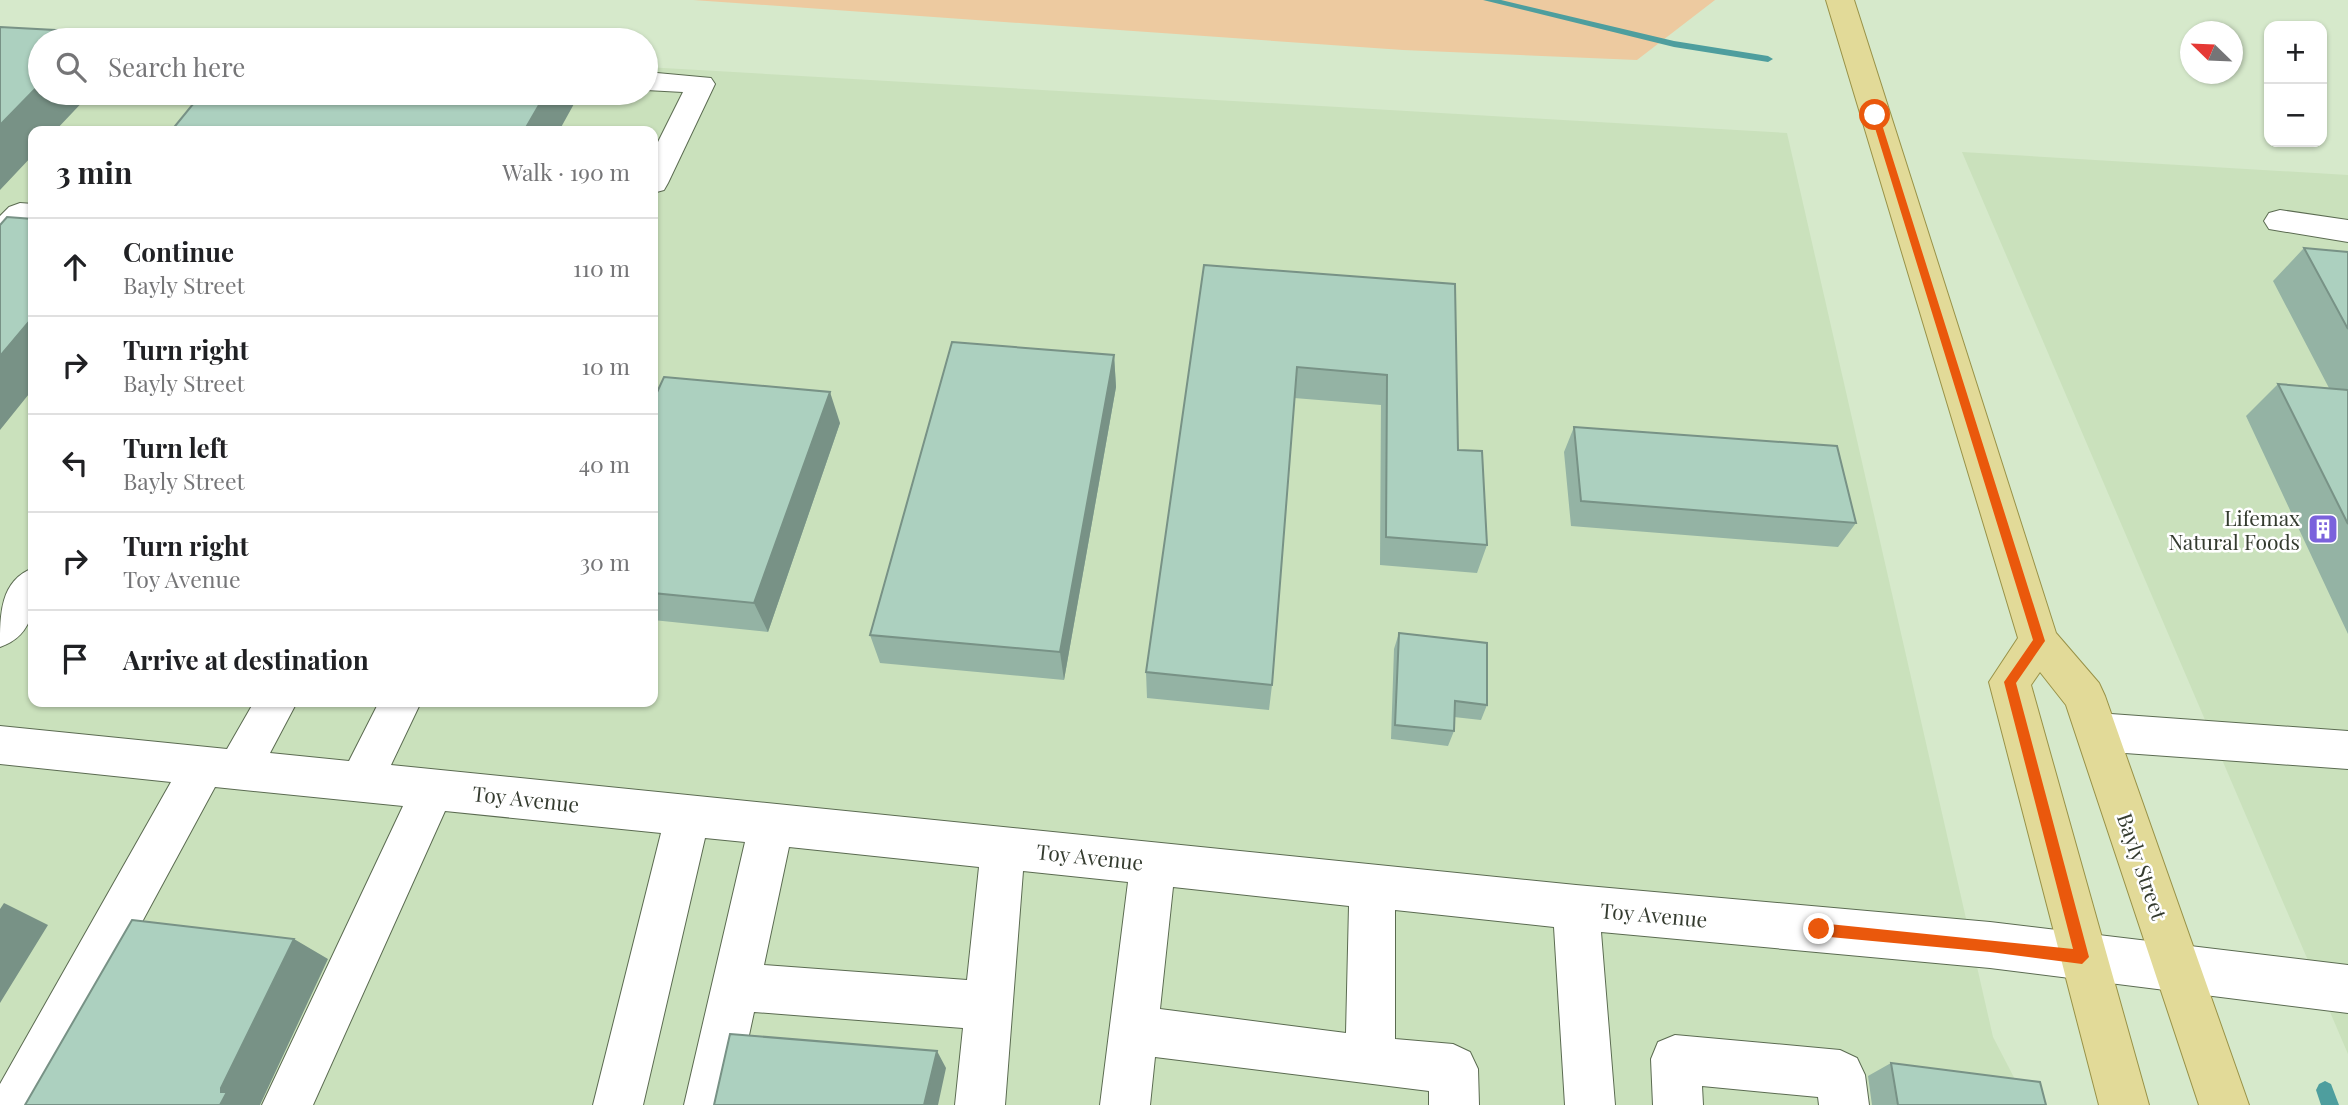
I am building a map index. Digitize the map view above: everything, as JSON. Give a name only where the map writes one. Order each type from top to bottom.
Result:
[{"type":"main road","name":"Bayly Street","points":[[1840,0],[2039,641],[2084,696],[2224,1105]]},
{"type":"main road","points":[[2039,641],[2010,682],[2124,1105]]},
{"type":"street","points":[[658,82],[701,84],[658,173]]},
{"type":"street","points":[[0,235],[20,214],[28,215]]},
{"type":"street","points":[[2280,222],[2348,231]]},
{"type":"street","points":[[16,1105],[221,769],[272,707]]},
{"type":"street","points":[[361,781],[398,707]]},
{"type":"street","points":[[2097,732],[2348,750]]},
{"type":"street","name":"Toy Avenue","points":[[0,745],[1576,906],[1990,945],[2348,989]]},
{"type":"street","points":[[287,1105],[433,789]]},
{"type":"street","points":[[618,1105],[688,815]]},
{"type":"street","points":[[709,1105],[772,824]]},
{"type":"street","points":[[980,1105],[1003,847]]},
{"type":"street","points":[[1125,1105],[1153,863]]},
{"type":"street","points":[[1370,1061],[1373,885]]},
{"type":"street","points":[[1576,906],[1590,1105]]},
{"type":"street","points":[[735,987],[989,1006]]},
{"type":"street","points":[[1134,1030],[1370,1061],[1453,1069],[1454,1105]]},
{"type":"street","points":[[1678,1105],[1675,1059],[1840,1075],[1844,1105]]},
{"type":"shaded area","points":[[693,0],[1715,0],[1637,60],[1403,50]]},
{"type":"shaded area","points":[[0,29],[28,31],[28,105],[658,105],[658,68],[1787,133],[1993,1037],[2021,1091],[2024,1105],[0,1105]]},
{"type":"shaded area","points":[[1962,152],[2348,175],[2348,1054]]},
{"type":"building","points":[[0,27],[28,29],[28,96],[0,125]]},
{"type":"building","points":[[192,105],[539,105],[527,126],[175,126]]},
{"type":"building","points":[[7,217],[28,219],[28,323],[0,356],[0,225]]},
{"type":"building","points":[[2304,248],[2348,252],[2348,329]]},
{"type":"building","points":[[1204,265],[1455,284],[1458,450],[1482,451],[1487,545],[1386,537],[1387,375],[1297,367],[1272,685],[1146,672]]},
{"type":"building","points":[[952,342],[1114,355],[1060,652],[870,635]]},
{"type":"building","points":[[664,377],[830,392],[754,603],[658,593],[658,390]]},
{"type":"building","points":[[2278,384],[2348,390],[2348,524]]},
{"type":"building","points":[[1574,427],[1837,446],[1856,523],[1581,501]]},
{"type":"building","points":[[1399,633],[1487,643],[1487,705],[1455,701],[1454,731],[1395,725]]},
{"type":"building","points":[[132,920],[294,939],[221,1088],[221,1092],[227,1092],[220,1105],[25,1105]]},
{"type":"building","points":[[730,1034],[937,1051],[924,1105],[714,1105]]},
{"type":"building","points":[[1891,1063],[2040,1082],[2046,1105],[1898,1105]]},
{"type":"waterway","points":[[1488,0],[1674,44],[1768,59]]},
{"type":"waterway","points":[[2325,1090],[2330,1105]]},
{"type":"place","name":"Lifemax Natural Foods","points":[[2323,529]]},
{"type":"route","points":[[1819,929],[1990,945],[2082,957],[2010,682],[2039,641],[1875,115]]}]
